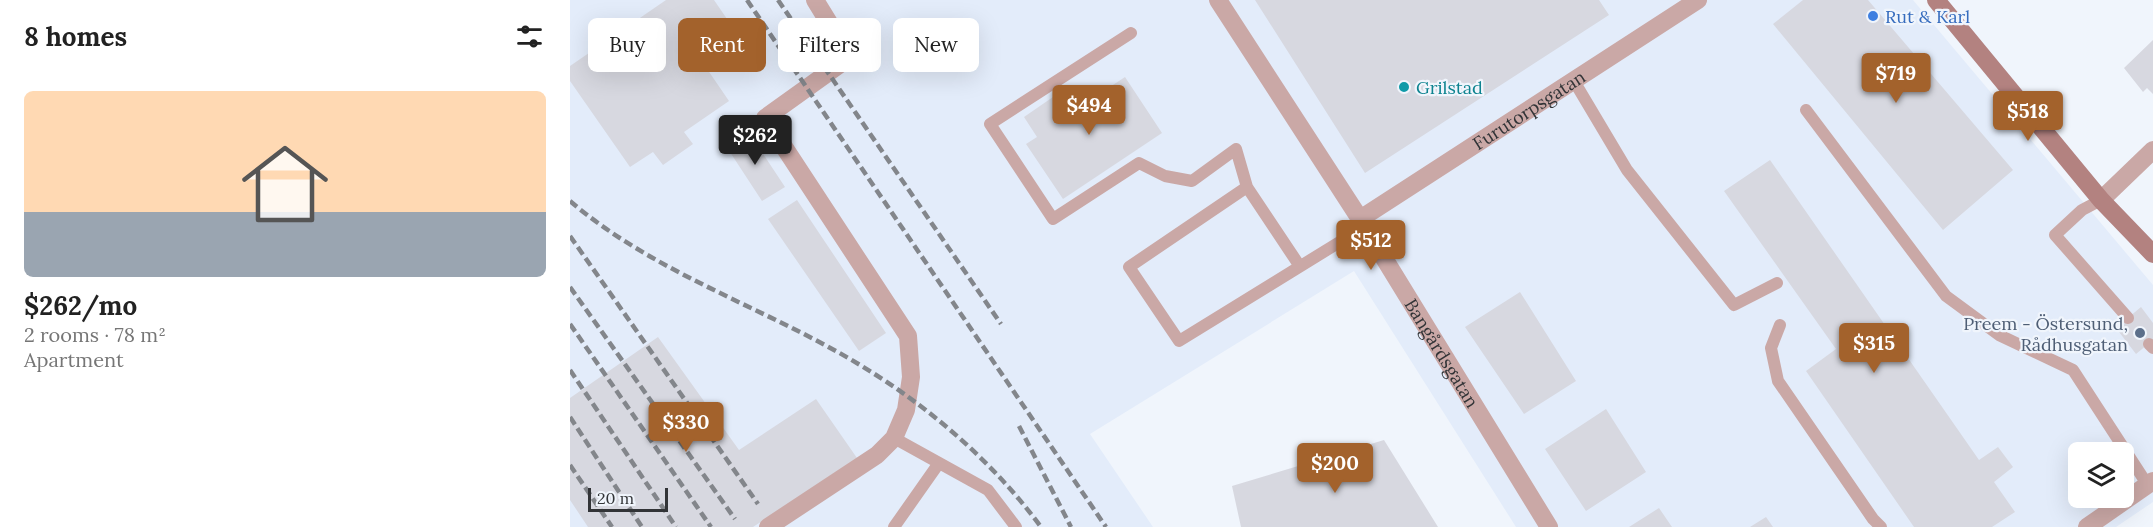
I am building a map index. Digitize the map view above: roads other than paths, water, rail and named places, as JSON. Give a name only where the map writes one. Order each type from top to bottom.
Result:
[{"type":"main road","points":[[1936,0],[2101,200],[2153,254]]},
{"type":"street","points":[[768,527],[877,454],[894,438],[906,410],[911,377],[908,336],[765,118],[850,57],[815,0]]},
{"type":"street","name":"Bangårdsgatan","points":[[1218,0],[1362,223],[1549,527]]},
{"type":"street","name":"Furutorpsgatan","points":[[1362,223],[1698,0]]},
{"type":"street","points":[[2101,200],[2153,150]]},
{"type":"street","points":[[2087,527],[2150,482]]},
{"type":"lane","points":[[1131,33],[990,124],[1053,219],[1139,163],[1165,176],[1192,181],[1236,149],[1246,187],[1299,265]]},
{"type":"lane","points":[[1574,81],[1627,170],[1734,305],[1777,283]]},
{"type":"lane","points":[[1806,110],[1946,296],[1999,335],[2073,370],[2150,482]]},
{"type":"lane","points":[[1246,187],[1128,267],[1179,341],[1362,223]]},
{"type":"lane","points":[[2101,200],[2082,210],[2055,235],[2128,318]]},
{"type":"lane","points":[[1780,326],[1771,348],[1778,381],[1873,519],[1881,527]]},
{"type":"lane","points":[[894,438],[987,490],[1016,527]]},
{"type":"lane","points":[[894,527],[939,463]]},
{"type":"railway","points":[[747,0],[1106,527]]},
{"type":"railway","points":[[778,0],[1001,324]]},
{"type":"railway","points":[[570,201],[629,244],[692,279],[823,344],[914,401],[995,472],[1041,527]]},
{"type":"railway","points":[[570,236],[758,504]]},
{"type":"railway","points":[[570,287],[735,519]]},
{"type":"railway","points":[[570,324],[711,527]]},
{"type":"railway","points":[[570,370],[676,527]]},
{"type":"railway","points":[[570,417],[642,527]]},
{"type":"railway","points":[[1019,426],[1071,527]]},
{"type":"railway","points":[[570,465],[612,527]]},
{"type":"place","name":"Rut & Karl","points":[[1873,16]]},
{"type":"place","name":"Grilstad","points":[[1404,87]]},
{"type":"place","name":"Preem - Östersund, Rådhusgatan","points":[[2140,333]]}]
